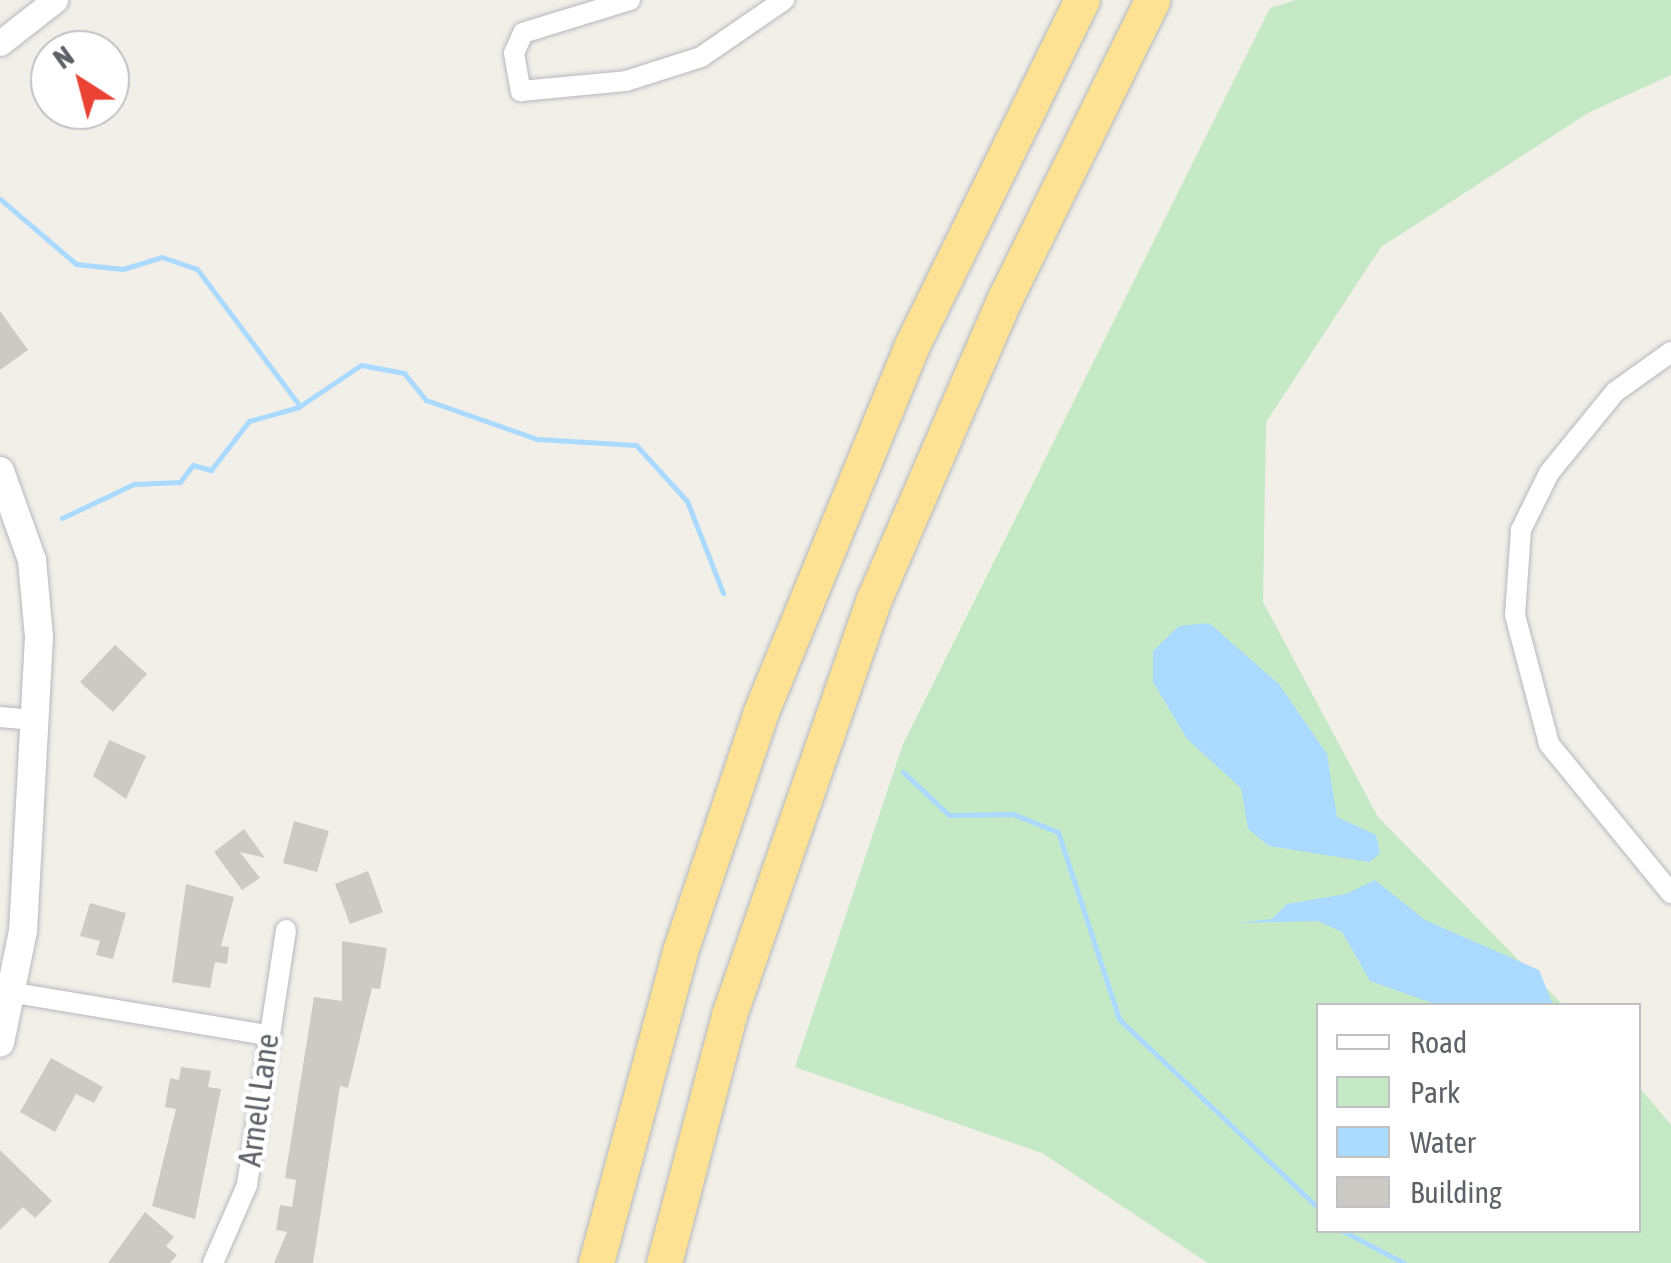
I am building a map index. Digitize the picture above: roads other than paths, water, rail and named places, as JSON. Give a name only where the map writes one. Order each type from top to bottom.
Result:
[{"type":"highway","points":[[596,1263],[680,951],[760,714],[911,347],[1082,0]]},
{"type":"highway","points":[[664,1263],[729,1014],[874,599],[1005,298],[1152,0]]},
{"type":"main road","points":[[0,471],[36,585],[34,720],[15,993],[0,1044]]},
{"type":"street","points":[[0,43],[54,0]]},
{"type":"street","points":[[630,0],[523,33],[514,53],[521,91],[626,82],[700,57],[784,0]]},
{"type":"street","points":[[1671,352],[1615,392],[1548,473],[1521,530],[1515,615],[1549,744],[1671,893]]},
{"type":"street","points":[[0,717],[34,720]]},
{"type":"street","name":"Arnell Lane","points":[[213,1263],[247,1185],[286,930]]},
{"type":"street","points":[[15,993],[267,1035]]},
{"type":"water","points":[[1209,623],[1279,684],[1327,754],[1337,817],[1376,835],[1380,853],[1370,862],[1269,846],[1248,829],[1241,788],[1187,739],[1153,682],[1153,651],[1179,626]]},
{"type":"water","points":[[1375,880],[1425,920],[1539,970],[1552,1003],[1432,1003],[1370,981],[1342,932],[1318,921],[1236,923],[1272,919],[1287,904],[1346,894]]},
{"type":"waterway","points":[[0,199],[76,264],[123,269],[162,257],[197,269],[300,406],[361,365],[404,373],[426,400],[537,439],[636,445],[687,501],[723,593]]},
{"type":"waterway","points":[[62,518],[134,484],[180,482],[193,465],[211,470],[249,421],[299,407]]},
{"type":"waterway","points":[[903,772],[949,815],[1013,814],[1058,832],[1119,1019],[1316,1206]]},
{"type":"waterway","points":[[1347,1233],[1404,1263]]}]
